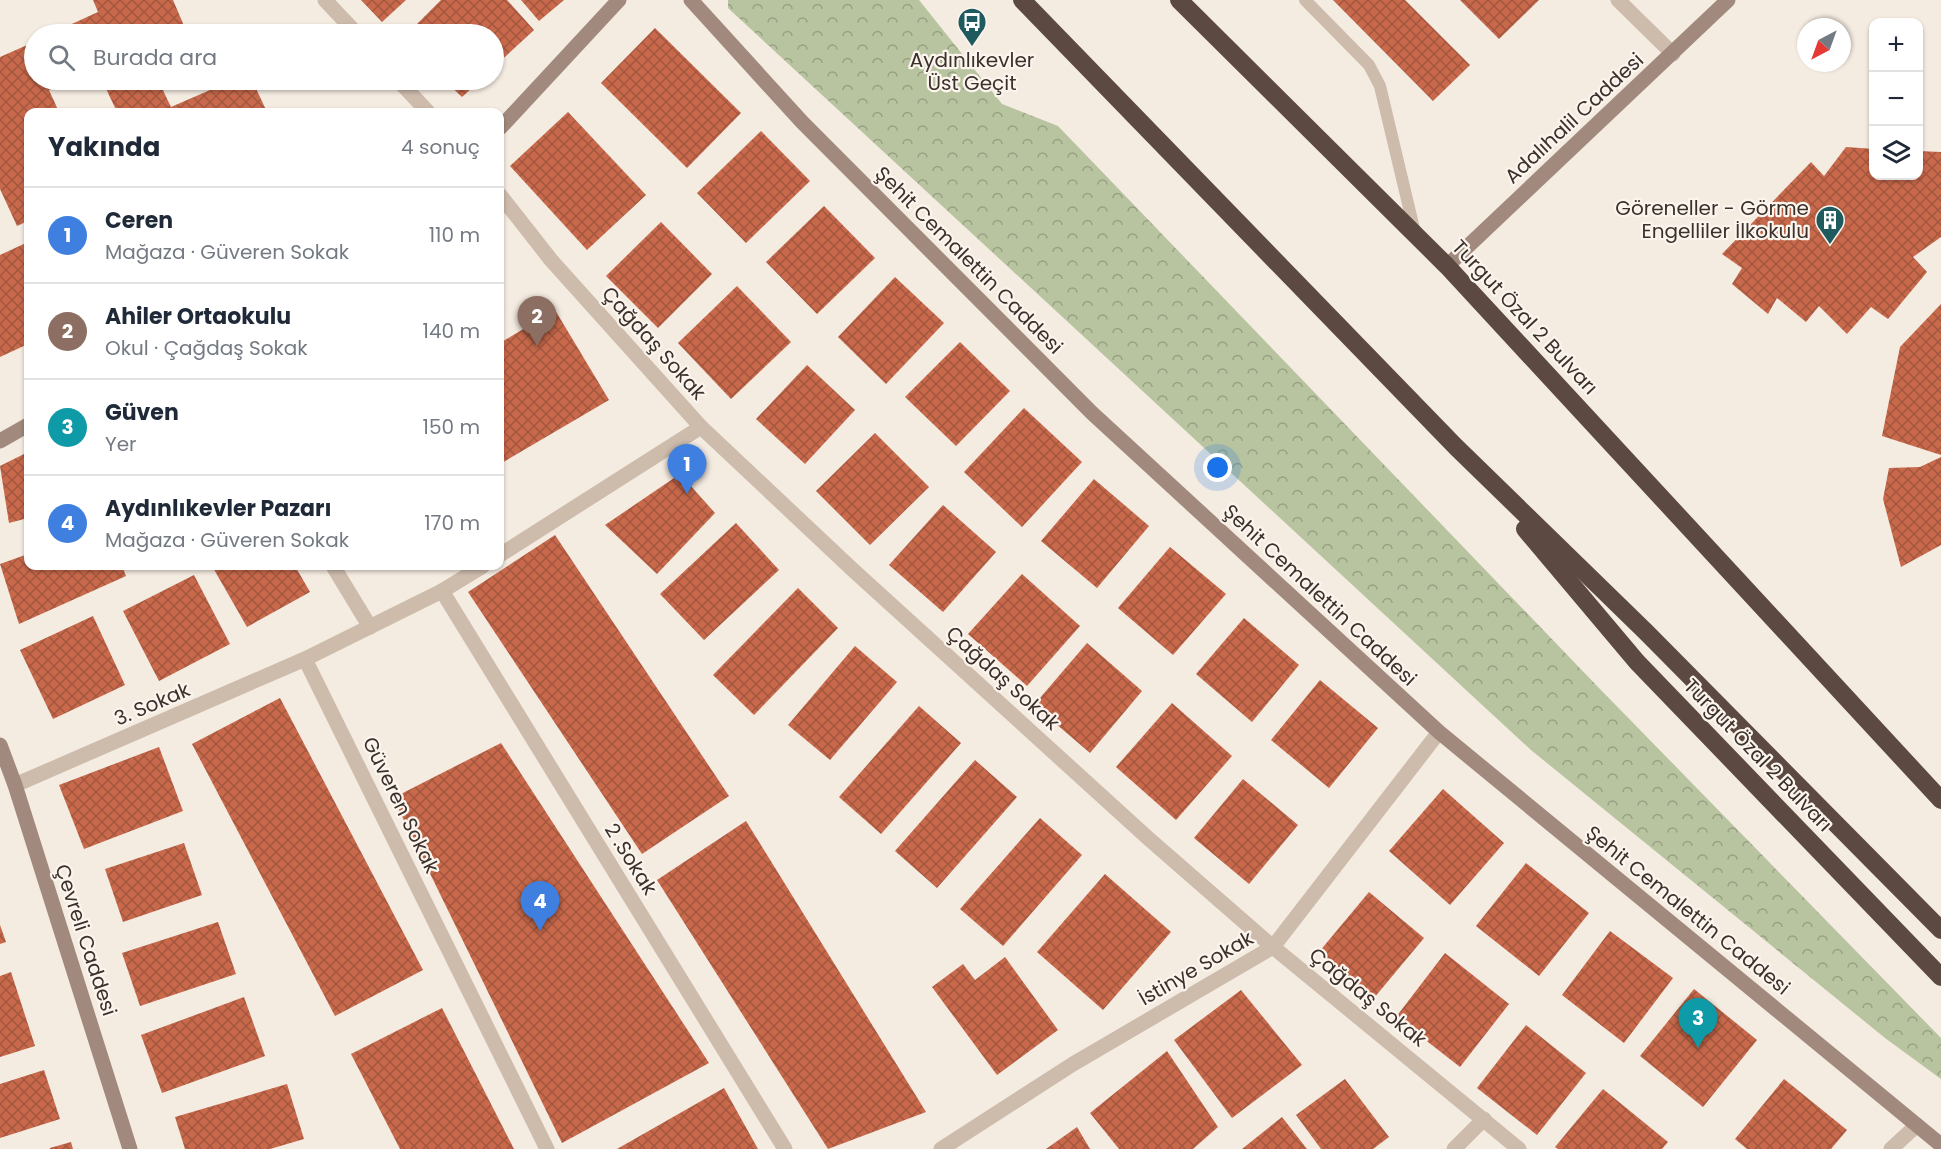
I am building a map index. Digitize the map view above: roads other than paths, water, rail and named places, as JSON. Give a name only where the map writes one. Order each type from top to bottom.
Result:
[{"type":"highway","name":"Turgut Özal 2 Bulvarı","points":[[1022,0],[1456,447],[1646,632],[1941,930]]},
{"type":"highway","name":"Turgut Özal 2 Bulvarı","points":[[1179,0],[1447,266],[1941,800]]},
{"type":"highway","name":"Turgut Özal 2 Bulvarı","points":[[1456,447],[1637,662],[1941,978]]},
{"type":"highway","name":"Turgut Özal 2 Bulvarı","points":[[1826,676],[1941,781]]},
{"type":"street","points":[[325,0],[348,24]]},
{"type":"street","points":[[504,124],[619,0]]},
{"type":"street","name":"Şehit Cemalettin Caddesi","points":[[691,0],[802,122],[1092,412],[1439,732],[1941,1145]]},
{"type":"street","points":[[1618,0],[1673,54]]},
{"type":"street","name":"Adalıhalil Caddesi","points":[[1447,266],[1728,0]]},
{"type":"street","points":[[408,90],[425,108]]},
{"type":"street","name":"Çağdaş Sokak","points":[[504,200],[551,260],[701,427],[853,570],[1149,839],[1273,947],[1519,1149]]},
{"type":"street","points":[[0,441],[24,427]]},
{"type":"street","points":[[504,552],[701,427]]},
{"type":"street","points":[[335,570],[370,627]]},
{"type":"street","points":[[305,659],[442,591],[476,570]]},
{"type":"street","name":"2 .Sokak","points":[[442,591],[785,1149]]},
{"type":"street","name":"3. Sokak","points":[[15,785],[305,659]]},
{"type":"street","name":"Güveren Sokak","points":[[305,659],[547,1149]]},
{"type":"street","name":"İstinye Sokak","points":[[941,1149],[1073,1064],[1273,947],[1439,732]]},
{"type":"street","name":"Çevreli Caddesi","points":[[0,745],[15,785],[130,1149]]},
{"type":"street","points":[[1454,1149],[1484,1119]]},
{"type":"street","points":[[1891,1149],[1917,1125]]},
{"type":"lane","points":[[1305,0],[1369,65],[1380,86],[1416,235]]},
{"type":"place","name":"Aydınlıkevler Üst Geçit","points":[[972,48]]},
{"type":"place","name":"Göreneller - Görme Engelliler İlkokulu","points":[[1830,246]]},
{"type":"place","name":"Ahiler Ortaokulu","points":[[537,346]]},
{"type":"place","name":"Ceren","points":[[687,494]]},
{"type":"place","name":"Aydınlıkevler Pazarı","points":[[540,931]]},
{"type":"place","name":"Güven","points":[[1698,1048]]}]
